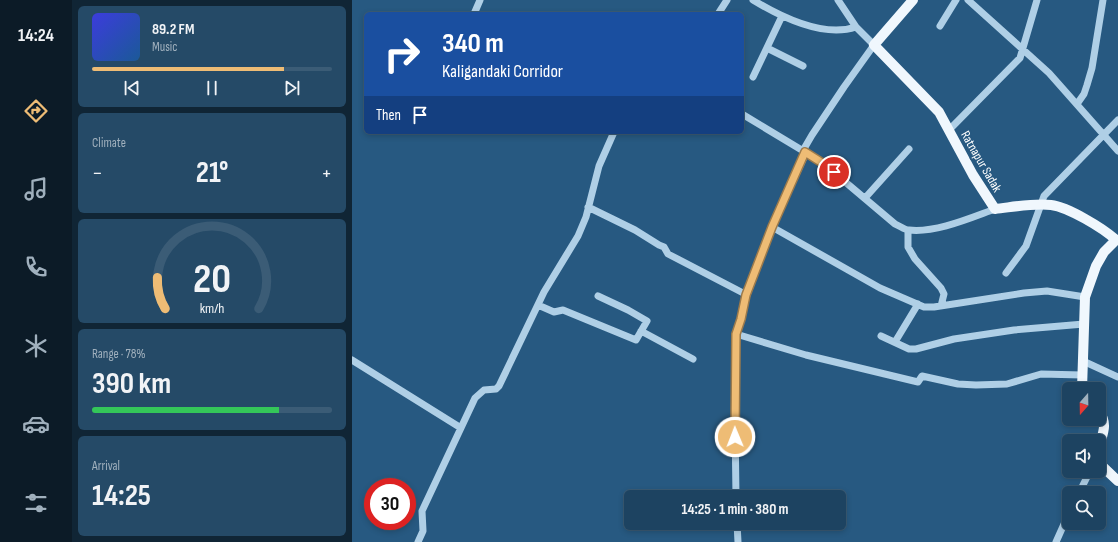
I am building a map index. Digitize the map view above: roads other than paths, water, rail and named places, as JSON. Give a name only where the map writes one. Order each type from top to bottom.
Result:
[{"type":"main road","points":[[874,45],[913,0]]},
{"type":"main road","name":"Ratnapur Sadak","points":[[874,45],[939,112],[973,175],[995,209],[1053,205],[1064,208],[1106,231],[1117,239],[1104,252],[1096,266],[1085,297],[1082,382]]},
{"type":"main road","points":[[1106,470],[1118,481]]},
{"type":"street","points":[[475,12],[480,0]]},
{"type":"street","points":[[719,12],[727,0]]},
{"type":"street","points":[[753,0],[800,24],[836,30],[856,27]]},
{"type":"street","points":[[736,490],[736,334],[746,295],[772,227],[805,152],[805,147],[874,45],[856,27],[838,0]]},
{"type":"street","points":[[940,26],[956,0]]},
{"type":"street","points":[[969,0],[1049,73],[1118,151]]},
{"type":"street","points":[[949,130],[1020,58],[1037,0]]},
{"type":"street","points":[[1077,104],[1088,85],[1103,0]]},
{"type":"street","points":[[753,77],[782,16]]},
{"type":"street","points":[[767,48],[803,66]]},
{"type":"street","points":[[744,115],[824,164],[895,224],[908,230],[925,230],[950,224],[995,209]]},
{"type":"street","points":[[1006,273],[1026,246],[1044,196],[1118,120]]},
{"type":"street","points":[[418,542],[423,531],[421,518],[422,511],[475,398],[484,390],[496,389],[498,386],[538,305],[578,236],[588,207],[599,166],[613,134]]},
{"type":"street","points":[[865,198],[909,149]]},
{"type":"street","points":[[588,207],[664,247],[668,254],[746,295]]},
{"type":"street","points":[[772,227],[880,288],[924,307],[934,308],[1024,293],[1047,291],[1085,297]]},
{"type":"street","points":[[908,230],[908,247],[916,259],[941,288],[944,294],[941,306]]},
{"type":"street","points":[[538,305],[554,312],[563,310],[636,340],[647,321],[598,296]]},
{"type":"street","points":[[895,342],[918,304]]},
{"type":"street","points":[[880,336],[909,349],[916,349],[954,338],[1014,330],[1084,324]]},
{"type":"street","points":[[641,331],[693,359]]},
{"type":"street","points":[[736,334],[806,355],[918,382],[922,376],[958,384],[976,385],[1007,384],[1041,374],[1082,375]]},
{"type":"street","points":[[352,360],[461,428]]},
{"type":"street","points":[[1083,361],[1118,377]]},
{"type":"street","points":[[1056,542],[1062,529]]},
{"type":"street","points":[[737,530],[738,542]]}]
